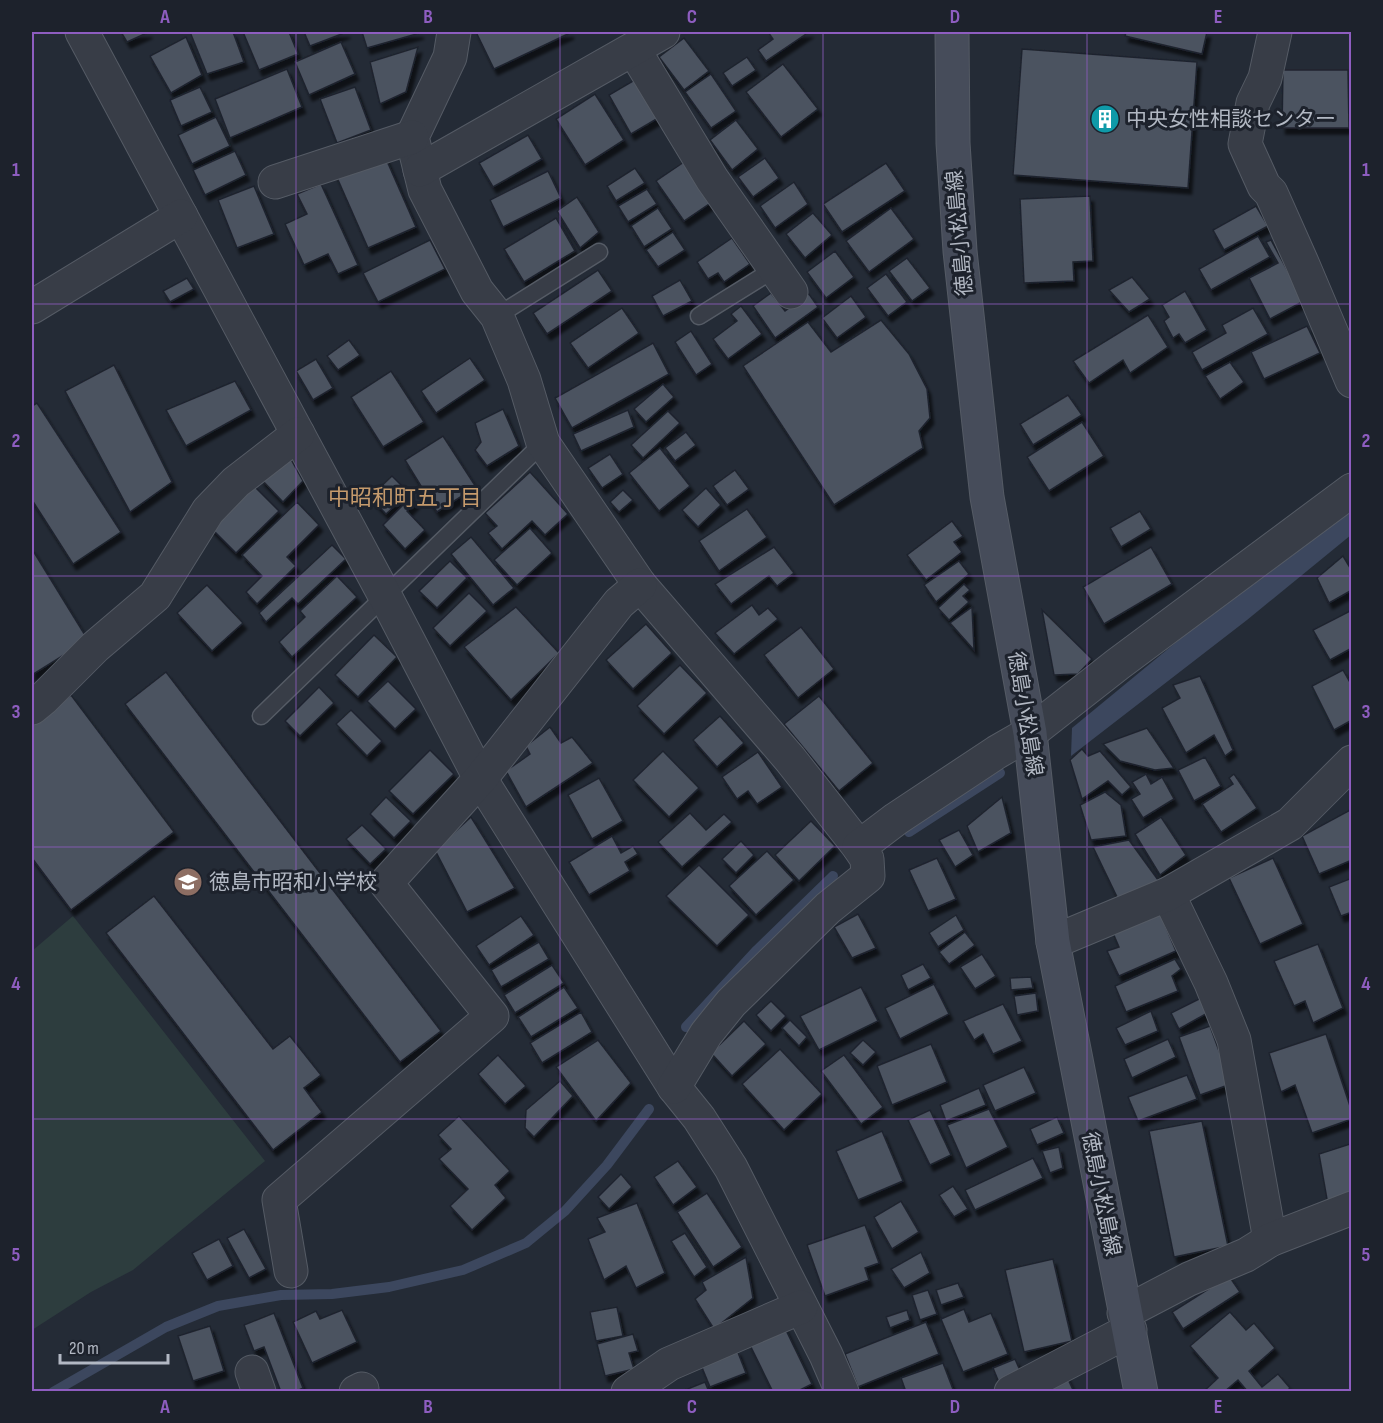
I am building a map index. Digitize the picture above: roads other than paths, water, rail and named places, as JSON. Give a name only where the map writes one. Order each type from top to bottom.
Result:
[{"type":"main road","name":"徳島小松島線","points":[[952,32],[953,143],[960,251],[987,497],[1030,733],[1053,942],[1140,1392]]},
{"type":"street","points":[[82,32],[481,778],[674,1087],[699,1118],[731,1168],[842,1392]]},
{"type":"street","points":[[454,32],[450,57],[412,136],[425,190],[477,291],[497,316],[524,381],[543,443],[640,585],[790,759],[867,859],[868,876],[828,908],[731,1003],[706,1034],[674,1087]]},
{"type":"street","points":[[420,170],[663,32]]},
{"type":"street","points":[[1275,32],[1265,78],[1253,103],[1245,144],[1264,186],[1271,193],[1352,381]]},
{"type":"street","points":[[634,50],[712,179],[783,280]]},
{"type":"street","points":[[274,182],[412,136]]},
{"type":"street","points":[[32,307],[181,216]]},
{"type":"street","points":[[32,708],[95,647],[155,596],[208,511],[229,489],[298,434]]},
{"type":"street","points":[[859,847],[903,815],[1030,733],[1118,664],[1352,490]]},
{"type":"street","points":[[291,1270],[279,1200],[492,1016],[386,883],[481,778],[619,603],[640,585]]},
{"type":"street","points":[[1053,942],[1168,894],[1290,824],[1352,762]]},
{"type":"street","points":[[1168,894],[1211,982],[1234,1040],[1270,1239]]},
{"type":"street","points":[[1011,1392],[1127,1321],[1189,1279],[1246,1255],[1270,1239],[1352,1208]]},
{"type":"street","points":[[628,1392],[669,1364],[801,1307]]},
{"type":"lane","points":[[497,316],[599,252]]},
{"type":"lane","points":[[699,316],[783,280]]},
{"type":"lane","points":[[261,716],[543,443]]},
{"type":"water","points":[[1351,506],[1351,535],[1247,620],[1071,756],[1072,728],[1288,550]]},
{"type":"waterway","points":[[909,832],[1000,773]]},
{"type":"waterway","points":[[686,1027],[757,950],[833,876]]},
{"type":"waterway","points":[[53,1392],[166,1327],[218,1306],[281,1295],[332,1294],[389,1287],[463,1270],[526,1243],[565,1211],[607,1165],[649,1109]]},
{"type":"place","name":"中央女性相談センター","points":[[1105,119]]},
{"type":"place","name":"徳島市昭和小学校","points":[[188,882]]},
{"type":"district","name":"中昭和町五丁目","points":[[405,498]]}]
